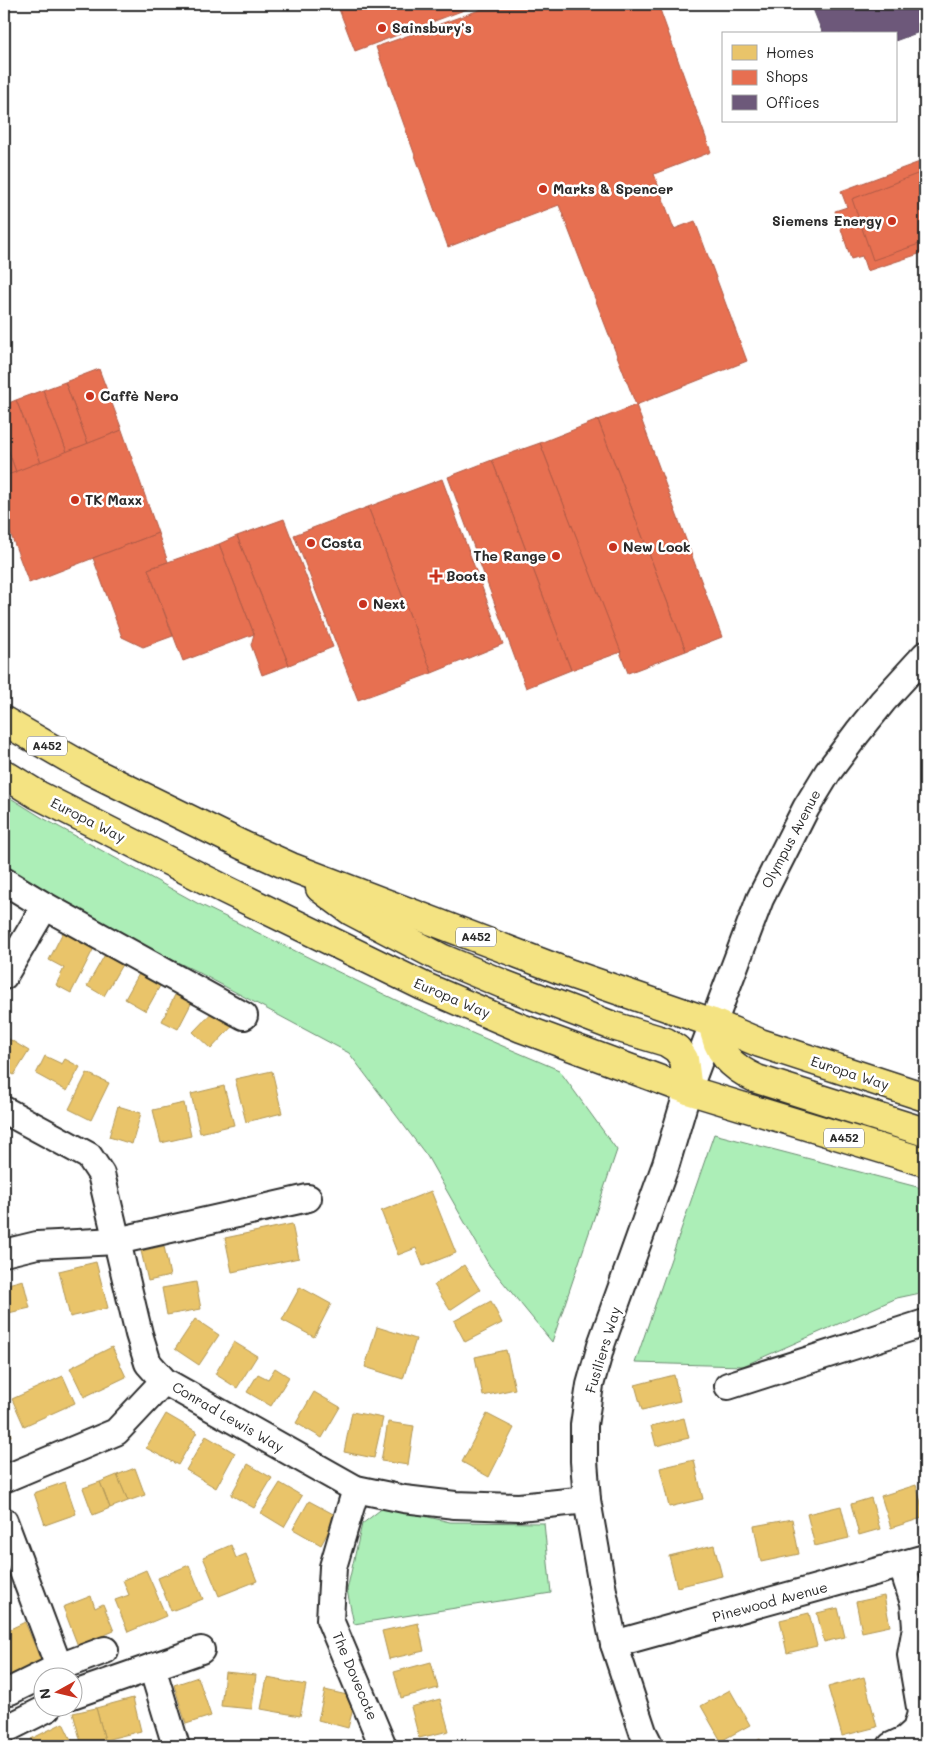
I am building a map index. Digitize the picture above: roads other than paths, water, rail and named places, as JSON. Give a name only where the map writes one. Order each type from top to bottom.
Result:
[{"type":"highway","name":"Europa Way","points":[[4,721],[91,771],[204,827],[291,867],[571,974],[713,1023],[760,1043],[925,1097]]},
{"type":"highway","name":"Europa Way","points":[[4,774],[38,795],[218,886],[423,986],[521,1028],[688,1090],[925,1162]]},
{"type":"highway","points":[[291,867],[351,911],[441,958],[613,1026],[666,1042],[677,1049],[684,1059],[688,1090]]},
{"type":"highway","points":[[713,1023],[717,1046],[733,1065],[745,1074],[925,1132]]},
{"type":"street","name":"Olympus Avenue","points":[[702,1048],[760,899],[806,808],[828,772],[858,732],[883,701],[925,656]]},
{"type":"street","points":[[4,881],[45,906],[244,1016]]},
{"type":"street","points":[[4,976],[45,906]]},
{"type":"street","name":"Fusiliers Way","points":[[650,1746],[643,1732],[614,1644],[603,1591],[587,1500],[584,1425],[590,1385],[602,1342],[666,1164],[702,1048]]},
{"type":"street","name":"Conrad Lewis Way","points":[[4,1110],[89,1156],[101,1174],[139,1334],[148,1363],[164,1381],[356,1489],[404,1499],[455,1505],[519,1507],[587,1500]]},
{"type":"street","points":[[4,1253],[37,1245],[117,1241],[308,1198]]},
{"type":"street","points":[[728,1386],[925,1323]]},
{"type":"street","points":[[4,1479],[116,1432],[164,1381]]},
{"type":"street","name":"The Dovecote","points":[[356,1489],[333,1567],[330,1620],[384,1746]]},
{"type":"street","points":[[4,1521],[59,1667]]},
{"type":"street","points":[[891,1746],[906,1739],[916,1730],[921,1713],[910,1655],[916,1627],[914,1562]]},
{"type":"street","name":"Pinewood Avenue","points":[[614,1644],[914,1562]]},
{"type":"street","points":[[10,1691],[59,1667],[105,1650]]},
{"type":"street","points":[[82,1692],[201,1650]]},
{"type":"street","points":[[152,1667],[176,1746]]},
{"type":"street","points":[[4,1730],[32,1716]]},
{"type":"place","name":"Sainsbury's","points":[[382,28]]},
{"type":"place","name":"Marks & Spencer","points":[[543,189]]},
{"type":"place","name":"Siemens Energy","points":[[892,221]]},
{"type":"place","name":"Caffè Nero","points":[[90,396]]},
{"type":"place","name":"TK Maxx","points":[[75,500]]},
{"type":"place","name":"Costa","points":[[311,543]]},
{"type":"place","name":"New Look","points":[[613,547]]},
{"type":"place","name":"The Range","points":[[556,556]]},
{"type":"place","name":"Boots","points":[[436,576]]},
{"type":"place","name":"Next","points":[[363,604]]}]
